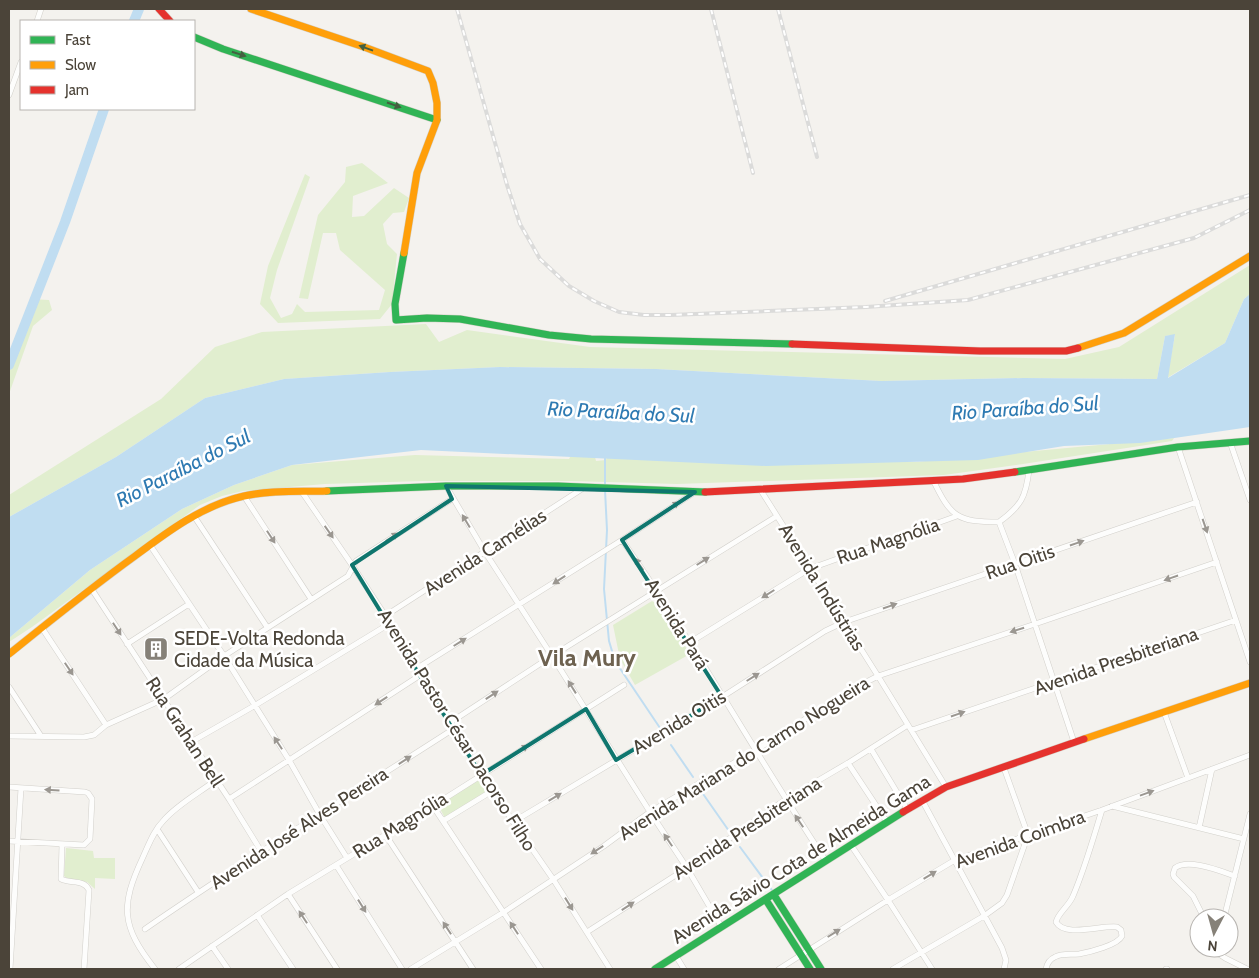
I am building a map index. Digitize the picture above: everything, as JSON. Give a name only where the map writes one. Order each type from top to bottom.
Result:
[{"type":"street","points":[[161,9],[169,20]]},
{"type":"street","points":[[251,9],[428,71],[433,83],[437,120],[418,173],[395,304],[396,320],[426,318],[460,319],[550,335],[591,339],[875,346],[980,351],[1066,351],[1091,345],[1124,333],[1250,256]]},
{"type":"street","points":[[195,37],[223,49],[437,120]]},
{"type":"street","points":[[9,95],[20,65]]},
{"type":"street","points":[[9,654],[91,588],[150,544],[194,516],[219,504],[244,496],[446,486],[585,487],[695,492],[963,479],[1178,447],[1250,441]]},
{"type":"street","points":[[1230,442],[1250,500]]},
{"type":"street","points":[[1178,447],[1250,662]]},
{"type":"street","points":[[933,480],[944,501],[958,516],[999,522],[1013,512],[1021,502],[1027,485],[1029,470]]},
{"type":"street","points":[[446,486],[485,552],[586,709],[616,760],[687,868],[721,926]]},
{"type":"street","name":"Avenida Camélias","points":[[385,616],[585,487]]},
{"type":"street","name":"Avenida Indústrias","points":[[760,489],[946,787]]},
{"type":"street","name":"Avenida Pastor César Dacorso Filho","points":[[302,492],[419,668],[481,775],[553,879],[610,969]]},
{"type":"street","points":[[419,668],[695,492]]},
{"type":"street","points":[[244,496],[311,599]]},
{"type":"street","points":[[9,736],[84,737],[94,735],[106,725],[164,700],[267,627],[348,576],[352,565],[356,561],[452,499]]},
{"type":"street","name":"Rua Oitis","points":[[844,622],[1197,502]]},
{"type":"street","points":[[194,516],[267,627]]},
{"type":"street","points":[[451,722],[552,656],[777,516]]},
{"type":"street","name":"Rua Magnólia","points":[[689,643],[809,569],[958,516]]},
{"type":"street","points":[[999,522],[1015,564],[1074,742]]},
{"type":"street","name":"Avenida Pará","points":[[622,540],[657,590],[785,800],[826,862]]},
{"type":"street","points":[[150,544],[224,656],[347,858]]},
{"type":"street","name":"Avenida Mariana do Carmo Nogueira","points":[[411,969],[504,912],[604,846],[650,812],[756,750],[853,689],[878,676],[1217,562]]},
{"type":"street","name":"Rua Grahan Bell","points":[[91,588],[261,851]]},
{"type":"street","points":[[127,644],[189,604]]},
{"type":"street","name":"Avenida Presbiteriana","points":[[587,932],[687,868],[785,800],[910,728],[1054,682],[1236,620]]},
{"type":"street","name":"Avenida Oitis","points":[[513,822],[722,697],[825,631],[844,622]]},
{"type":"street","points":[[191,742],[389,624]]},
{"type":"street","points":[[42,628],[106,725]]},
{"type":"street","points":[[229,799],[422,674]]},
{"type":"street","name":"Avenida Sávio Cota de Almeida Gama","points":[[655,969],[922,800],[946,787],[1074,742],[1250,684]]},
{"type":"street","name":"Rua Magnólia","points":[[179,969],[288,894],[433,806],[624,685]]},
{"type":"street","points":[[9,687],[40,736]]},
{"type":"street","points":[[1164,712],[1188,778]]},
{"type":"street","name":"Avenida José Alves Pereira","points":[[145,929],[261,851],[455,728]]},
{"type":"street","points":[[872,749],[908,810]]},
{"type":"street","name":"Avenida Coimbra","points":[[779,969],[808,949],[956,860],[1102,810],[1250,755]]},
{"type":"street","points":[[848,763],[887,822]]},
{"type":"street","points":[[894,969],[984,916],[1002,903],[1007,896],[1028,835],[1004,768]]},
{"type":"street","points":[[1199,828],[1212,769]]},
{"type":"street","points":[[154,969],[138,947],[129,928],[126,915],[127,902],[135,874],[157,829],[164,819],[216,780]]},
{"type":"street","points":[[9,788],[85,792],[92,799],[90,839],[84,845],[9,841]]},
{"type":"street","points":[[10,969],[12,893],[21,788]]},
{"type":"street","points":[[443,822],[492,791]]},
{"type":"street","points":[[922,800],[1002,948],[1006,960],[1004,969]]},
{"type":"street","points":[[433,806],[541,969]]},
{"type":"street","points":[[1112,806],[1244,840]]},
{"type":"street","points":[[1046,969],[1048,963],[1055,957],[1078,954],[1107,946],[1119,941],[1122,936],[1121,930],[1117,927],[1073,930],[1058,926],[1056,922],[1073,898],[1102,810]]},
{"type":"street","points":[[1227,908],[1250,814]]},
{"type":"street","points":[[157,829],[198,892]]},
{"type":"street","points":[[385,834],[473,969]]},
{"type":"street","points":[[62,845],[61,879],[86,884],[89,890],[84,969]]},
{"type":"street","points":[[851,846],[932,969]]},
{"type":"street","points":[[1199,908],[1193,896],[1174,877],[1173,870],[1175,868],[1181,864],[1187,864],[1210,868],[1235,876]]},
{"type":"street","points":[[336,865],[402,969]]},
{"type":"street","points":[[288,894],[337,969]]},
{"type":"street","points":[[774,895],[821,969]]},
{"type":"street","points":[[766,900],[810,969]]},
{"type":"street","points":[[257,915],[292,969]]},
{"type":"street","points":[[212,946],[228,969]]},
{"type":"street","points":[[676,956],[684,969]]},
{"type":"street","points":[[1226,958],[1247,969]]},
{"type":"highlighted area","points":[[446,486],[695,492],[622,540],[722,697],[616,760],[586,709],[481,775],[352,565],[452,499]]},
{"type":"green space","points":[[362,163],[388,183],[353,196],[352,217],[364,216],[394,188],[409,198],[404,212],[393,213],[383,224],[387,244],[397,254],[392,304],[380,319],[278,323],[260,304],[268,266],[305,174],[310,177],[277,270],[270,298],[281,318],[292,314],[297,304],[305,312],[379,310],[385,290],[340,250],[336,233],[323,233],[308,299],[299,298],[318,215],[345,182],[346,167]]},
{"type":"green space","points":[[1250,265],[1250,294],[1244,299],[1225,343],[1167,378],[1175,335],[1165,336],[1157,379],[1023,378],[882,381],[656,369],[500,367],[284,379],[205,398],[116,457],[9,517],[9,495],[161,399],[215,347],[262,332],[426,324],[439,342],[467,330],[590,347],[1065,359],[1119,347]]},
{"type":"green space","points":[[31,299],[49,300],[52,310],[33,326],[9,394],[9,359]]},
{"type":"green space","points":[[1174,438],[1172,441],[944,475],[677,484],[571,481],[423,481],[325,484],[243,491],[222,496],[200,505],[9,642],[9,638],[90,570],[182,509],[234,485],[292,465],[415,455],[569,459],[577,444],[592,444],[596,461],[606,460],[609,448],[915,462]]},
{"type":"green space","points":[[652,601],[659,605],[690,654],[635,685],[620,659],[613,625]]},
{"type":"green space","points":[[479,779],[486,793],[445,818],[438,805]]},
{"type":"green space","points":[[66,848],[93,851],[94,858],[115,858],[115,879],[95,878],[95,889],[87,882],[68,879],[64,876]]},
{"type":"water","name":"Rio Paraíba do Sul","points":[[1250,294],[1250,427],[1140,443],[1064,446],[978,460],[766,466],[421,450],[292,465],[234,485],[182,509],[90,570],[9,638],[9,517],[116,457],[205,398],[284,379],[500,367],[656,369],[882,381],[1023,378],[1157,379],[1165,336],[1175,334],[1168,378],[1225,343],[1244,299]]},
{"type":"waterway","points":[[134,20],[139,9]]},
{"type":"waterway","points":[[9,365],[65,222],[104,110]]},
{"type":"waterway","points":[[605,455],[605,485]]},
{"type":"waterway","points":[[605,490],[607,530],[604,589],[609,641],[615,661],[660,728]]},
{"type":"waterway","points":[[671,745],[693,777]]},
{"type":"waterway","points":[[701,791],[729,831]]},
{"type":"waterway","points":[[740,847],[774,893]]},
{"type":"railway","points":[[457,9],[507,185],[520,224],[540,259],[569,286],[594,301],[619,312],[644,315],[671,315],[866,307],[968,300],[1194,238],[1250,210]]},
{"type":"railway","points":[[711,9],[753,173]]},
{"type":"railway","points":[[778,9],[817,157]]},
{"type":"railway","points":[[885,301],[1250,195]]},
{"type":"traffic: fast","points":[[195,37],[223,49],[437,120]]},
{"type":"traffic: fast","points":[[404,253],[395,304],[396,320],[427,318],[460,319],[549,335],[591,339],[792,344]]},
{"type":"traffic: fast","points":[[1015,472],[1178,447],[1250,441]]},
{"type":"traffic: fast","points":[[327,491],[446,486],[558,486],[705,492]]},
{"type":"traffic: fast","points":[[655,969],[903,812]]},
{"type":"traffic: fast","points":[[774,895],[821,969]]},
{"type":"traffic: fast","points":[[766,900],[810,969]]},
{"type":"traffic: slow","points":[[251,9],[428,71],[433,83],[437,103],[437,120],[417,173],[404,253]]},
{"type":"traffic: slow","points":[[1078,348],[1124,333],[1250,256]]},
{"type":"traffic: slow","points":[[9,654],[71,604],[186,520],[214,506],[244,496],[275,492],[327,491]]},
{"type":"traffic: slow","points":[[1084,739],[1250,683]]},
{"type":"traffic: jam","points":[[159,9],[169,20]]},
{"type":"traffic: jam","points":[[792,344],[980,351],[1066,351],[1078,348]]},
{"type":"traffic: jam","points":[[705,492],[963,479],[1015,472]]},
{"type":"traffic: jam","points":[[903,812],[946,787],[1084,739]]},
{"type":"place","name":"SEDE-Volta Redonda Cidade da Música","points":[[156,649]]},
{"type":"district","name":"Vila Mury","points":[[587,657]]}]
